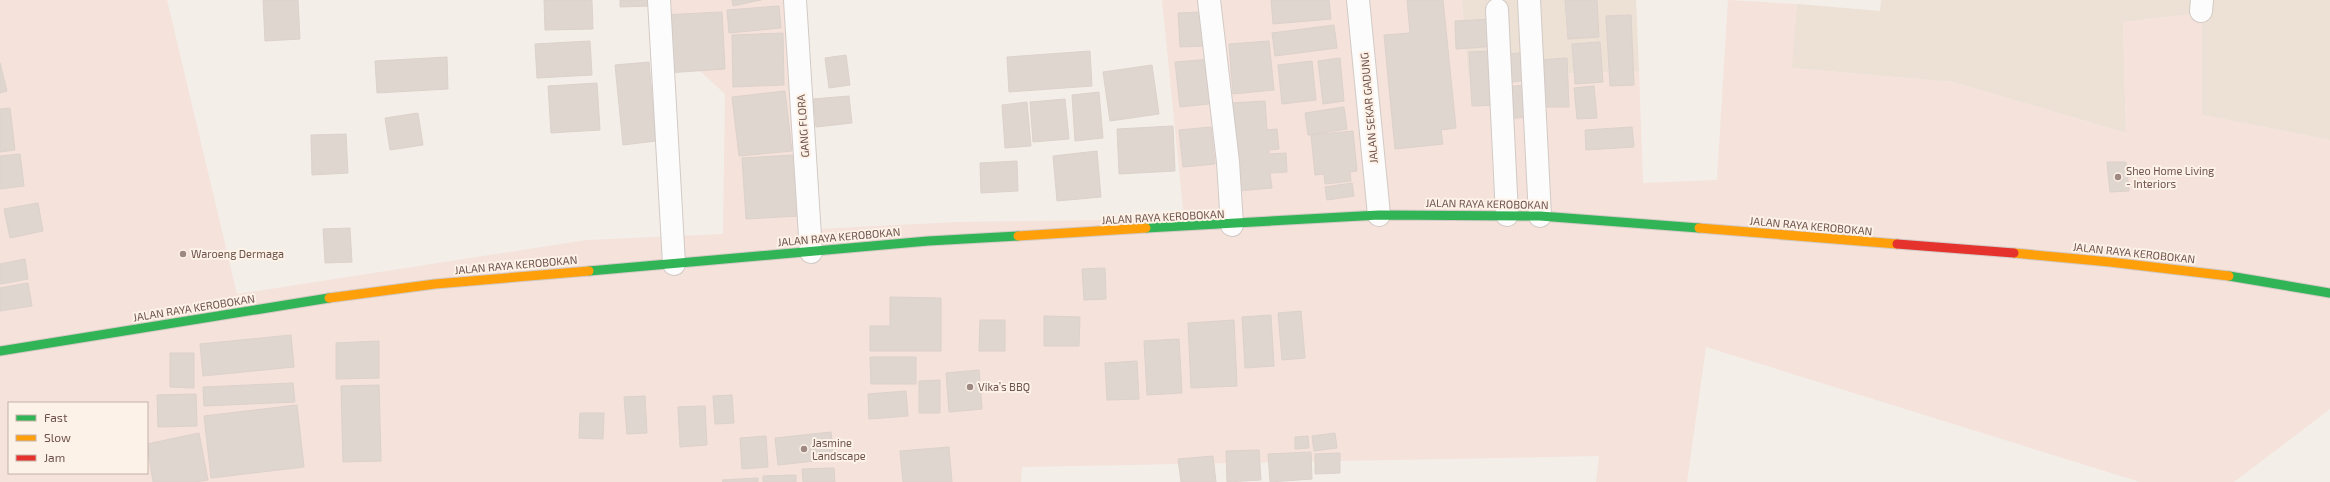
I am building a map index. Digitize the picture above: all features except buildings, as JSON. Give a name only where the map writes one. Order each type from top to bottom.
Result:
[{"type":"main road","name":"JALAN RAYA KEROBOKAN","points":[[0,351],[310,301],[412,288],[928,241],[1379,215],[1540,216],[2106,261],[2260,280],[2330,293]]},
{"type":"street","points":[[659,0],[674,264]]},
{"type":"street","name":"GANG FLORA","points":[[794,0],[811,252]]},
{"type":"street","points":[[1209,0],[1228,162],[1232,224]]},
{"type":"street","name":"JALAN SEKAR GADUNG","points":[[1358,0],[1379,215]]},
{"type":"street","points":[[1529,0],[1540,216]]},
{"type":"street","points":[[1497,10],[1507,215]]},
{"type":"shaded area","points":[[0,0],[167,0],[237,294],[587,240],[723,234],[725,94],[659,33],[655,0],[792,0],[798,230],[958,222],[1184,219],[1162,0],[1462,0],[1468,77],[1639,71],[1643,183],[1717,180],[1728,0],[1797,4],[1792,68],[1953,82],[2126,133],[2123,22],[2202,13],[2202,115],[2330,140],[2330,409],[2234,482],[2140,482],[1706,347],[1687,482],[1596,482],[1599,456],[1022,467],[1021,482],[0,482]]},
{"type":"shaded area","points":[[1462,0],[1636,0],[1639,71],[1468,77]]},
{"type":"shaded area","points":[[1881,0],[2330,0],[2330,140],[2202,115],[2202,13],[2123,22],[2126,133],[1953,82],[1791,68],[1797,4],[1880,11]]},
{"type":"traffic: fast","points":[[1146,228],[1379,215],[1540,216],[1699,228]]},
{"type":"traffic: fast","points":[[589,271],[928,241],[1018,236]]},
{"type":"traffic: fast","points":[[2229,276],[2330,293]]},
{"type":"traffic: fast","points":[[0,351],[329,298]]},
{"type":"traffic: slow","points":[[1018,236],[1146,228]]},
{"type":"traffic: slow","points":[[1699,228],[1897,244]]},
{"type":"traffic: slow","points":[[2014,253],[2110,262],[2229,276]]},
{"type":"traffic: slow","points":[[329,298],[435,284],[589,271]]},
{"type":"traffic: jam","points":[[1897,244],[2014,253]]},
{"type":"place","name":"Sheo Home Living - Interiors","points":[[2118,177]]},
{"type":"place","name":"Waroeng Dermaga","points":[[183,254]]},
{"type":"place","name":"Vika’s BBQ","points":[[970,387]]},
{"type":"place","name":"Jasmine Landscape","points":[[804,449]]}]
